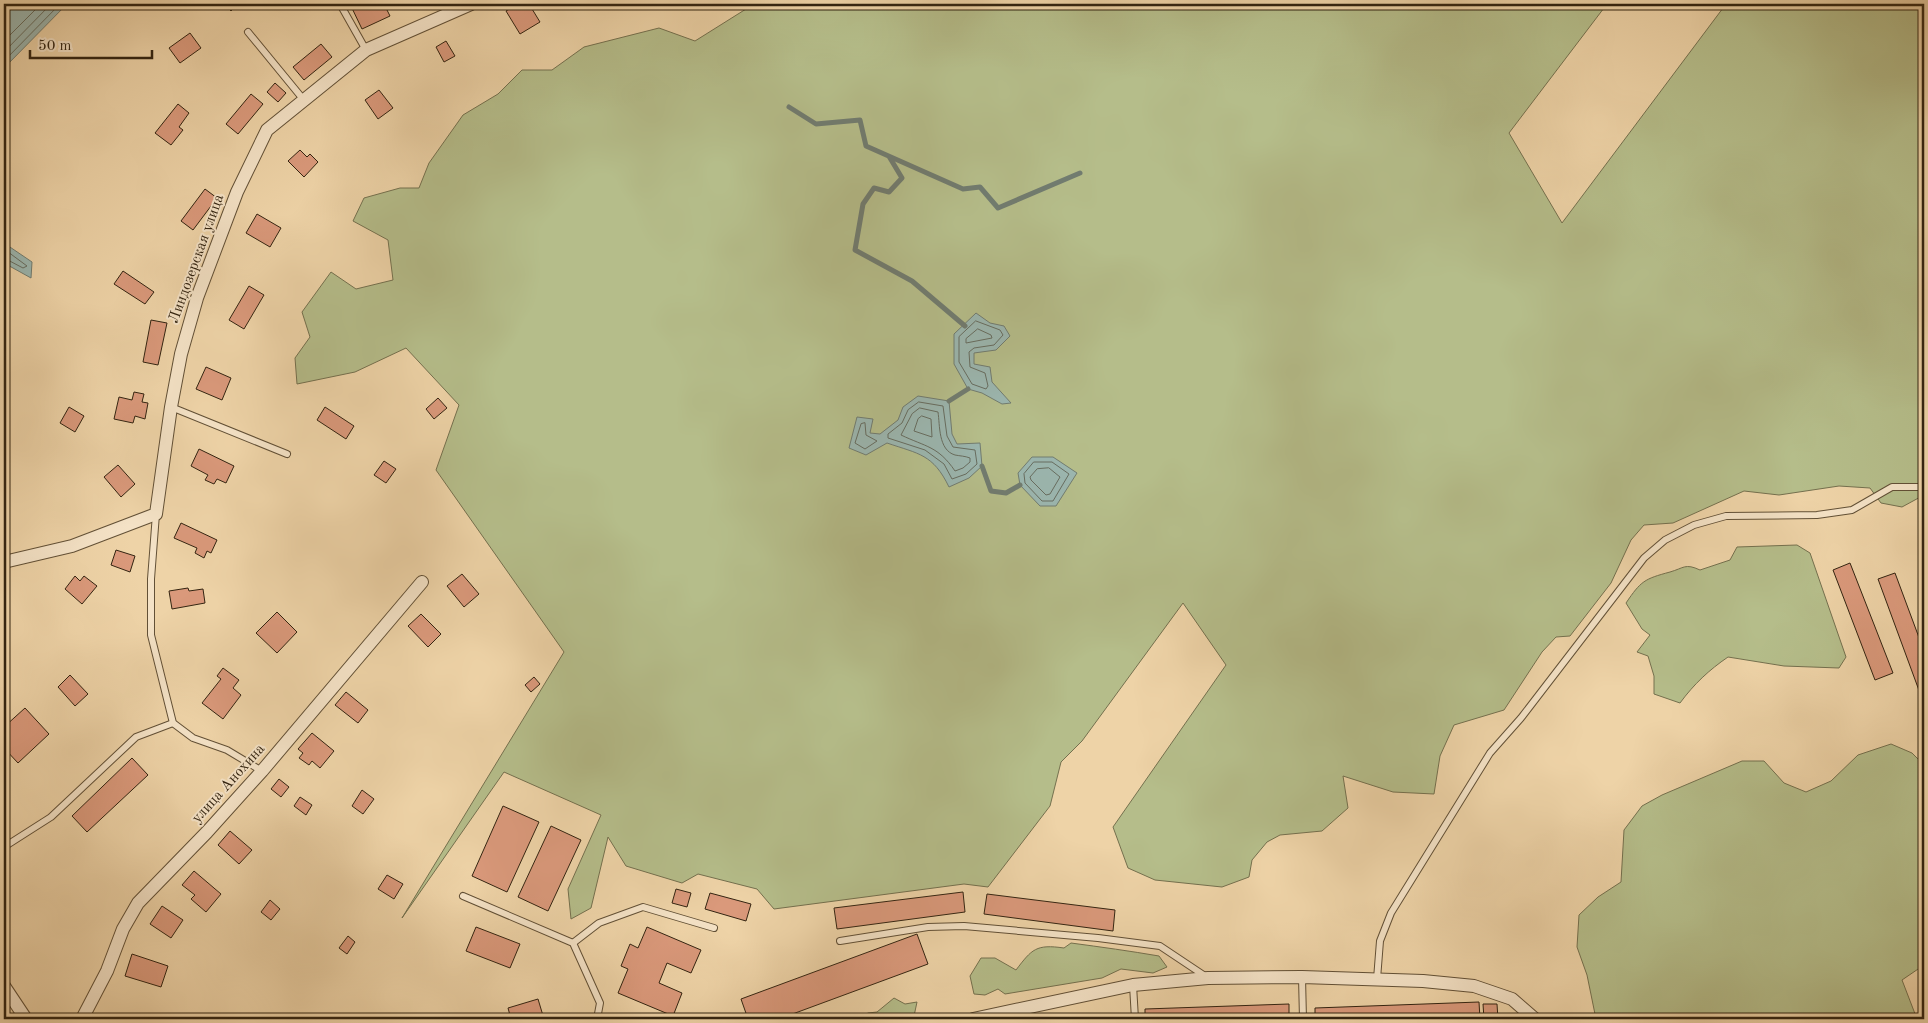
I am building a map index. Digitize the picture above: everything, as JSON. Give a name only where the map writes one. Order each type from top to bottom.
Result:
[{"type":"street","name":"Линдозерская улица","points":[[156,514],[171,407],[181,354],[197,298],[237,192],[267,130],[366,50],[471,4]]},
{"type":"street","points":[[4,562],[72,546],[156,514]]},
{"type":"street","name":"улица Анохина","points":[[82,1019],[107,971],[123,929],[138,903],[207,832],[262,771],[422,582]]},
{"type":"street","points":[[973,1019],[1133,985],[1208,978],[1302,977],[1457,984],[1487,989],[1512,999],[1535,1019]]},
{"type":"street","points":[[4,986],[26,1019]]},
{"type":"lane","points":[[340,4],[366,50]]},
{"type":"lane","points":[[248,32],[303,99]]},
{"type":"lane","points":[[171,407],[287,454]]},
{"type":"lane","points":[[1377,979],[1380,942],[1391,913],[1490,753],[1521,718],[1644,558],[1665,540],[1694,525],[1726,516],[1817,515],[1852,510],[1892,487],[1924,487]]},
{"type":"lane","points":[[156,514],[151,579],[151,635],[173,723],[193,738],[227,750],[262,771]]},
{"type":"lane","points":[[4,848],[51,817],[136,737],[173,723]]},
{"type":"lane","points":[[463,896],[573,943],[600,1003],[597,1019]]},
{"type":"lane","points":[[573,943],[599,923],[643,907],[714,928]]},
{"type":"lane","points":[[840,941],[928,927],[964,926],[1098,938],[1160,946],[1208,978]]},
{"type":"lane","points":[[1302,977],[1303,1019]]},
{"type":"lane","points":[[1133,985],[1135,1019]]},
{"type":"green space","points":[[754,4],[772,6],[778,4],[1607,4],[1509,133],[1562,223],[1726,4],[1924,4],[1924,495],[1902,507],[1881,503],[1870,488],[1839,486],[1779,495],[1744,491],[1673,523],[1644,525],[1631,540],[1611,583],[1570,636],[1556,637],[1542,652],[1504,710],[1454,725],[1440,756],[1434,794],[1393,792],[1343,776],[1348,808],[1322,831],[1280,835],[1267,842],[1252,860],[1249,877],[1222,887],[1155,880],[1128,868],[1113,827],[1226,665],[1183,603],[1082,741],[1061,762],[1050,806],[988,887],[964,884],[774,909],[757,889],[698,874],[682,883],[626,866],[608,837],[591,908],[571,919],[568,889],[601,815],[504,772],[402,918],[564,652],[436,470],[459,405],[406,348],[355,372],[297,384],[295,358],[310,337],[302,312],[331,272],[356,289],[393,280],[388,240],[353,221],[364,198],[400,188],[419,188],[429,163],[463,115],[498,94],[522,70],[552,70],[584,47],[659,28],[695,41]]},
{"type":"green space","points":[[1797,545],[1810,553],[1846,657],[1839,668],[1784,666],[1728,657],[1702,678],[1680,703],[1654,694],[1654,676],[1648,656],[1637,652],[1650,635],[1642,629],[1626,603],[1640,585],[1654,577],[1685,567],[1700,570],[1730,560],[1737,547]]},
{"type":"green space","points":[[1891,744],[1912,753],[1924,765],[1924,965],[1902,980],[1917,1019],[1596,1019],[1587,975],[1577,947],[1579,915],[1598,897],[1621,882],[1624,830],[1642,806],[1662,795],[1742,761],[1764,761],[1784,783],[1806,792],[1831,781],[1858,755]]},
{"type":"green space","points":[[1071,943],[1159,956],[1167,967],[1153,973],[1121,969],[1102,978],[1005,994],[998,989],[985,995],[974,994],[970,976],[981,958],[995,958],[1016,970],[1026,957],[1036,950],[1047,947],[1064,948]]},
{"type":"green space","points":[[894,998],[905,1004],[917,1002],[914,1016],[903,1019],[858,1019],[868,1013],[877,1012]]},
{"type":"water","points":[[4,4],[67,4],[4,68]]},
{"type":"water","points":[[4,243],[32,262],[31,278],[4,263]]},
{"type":"water","points":[[976,313],[990,323],[1004,326],[1010,336],[996,350],[974,353],[974,364],[990,367],[992,382],[1011,403],[1002,404],[982,393],[968,389],[954,364],[954,334]]},
{"type":"water","points":[[918,396],[949,401],[952,434],[957,444],[980,443],[982,466],[969,478],[949,487],[931,461],[916,453],[887,443],[866,455],[849,448],[857,417],[873,419],[870,433],[880,434],[898,420],[903,407]]},
{"type":"water","points":[[1032,457],[1053,457],[1077,473],[1056,506],[1040,506],[1020,485],[1018,473]]},
{"type":"building","points":[[224,4],[238,4],[231,11]]},
{"type":"building","points":[[350,4],[384,4],[390,16],[362,29]]},
{"type":"building","points":[[518,4],[529,4],[540,22],[520,34],[506,11]]},
{"type":"building","points":[[190,33],[201,48],[180,63],[169,48]]},
{"type":"building","points":[[446,41],[455,56],[444,62],[436,47]]},
{"type":"building","points":[[321,44],[332,57],[304,80],[293,67]]},
{"type":"building","points":[[275,83],[286,93],[278,102],[267,92]]},
{"type":"building","points":[[379,90],[393,108],[378,119],[365,100]]},
{"type":"building","points":[[251,94],[263,104],[238,134],[226,124]]},
{"type":"building","points":[[178,104],[189,113],[179,127],[183,130],[171,145],[155,133]]},
{"type":"building","points":[[300,150],[307,157],[310,154],[318,162],[304,177],[288,161]]},
{"type":"building","points":[[205,189],[217,198],[193,230],[181,221]]},
{"type":"building","points":[[257,214],[281,228],[270,247],[246,233]]},
{"type":"building","points":[[123,271],[154,292],[145,304],[114,284]]},
{"type":"building","points":[[249,286],[264,295],[244,329],[229,320]]},
{"type":"building","points":[[151,320],[167,323],[158,365],[143,362]]},
{"type":"building","points":[[206,367],[231,378],[222,400],[196,389]]},
{"type":"building","points":[[134,392],[144,394],[142,402],[148,403],[145,419],[135,416],[133,423],[114,419],[119,397],[132,400]]},
{"type":"building","points":[[438,398],[447,408],[434,419],[426,409]]},
{"type":"building","points":[[69,407],[84,416],[75,432],[60,423]]},
{"type":"building","points":[[325,407],[354,426],[346,439],[317,420]]},
{"type":"building","points":[[199,449],[234,466],[226,483],[217,479],[214,484],[205,480],[208,475],[191,466]]},
{"type":"building","points":[[384,461],[396,469],[386,483],[374,475]]},
{"type":"building","points":[[118,465],[135,484],[121,497],[104,477]]},
{"type":"building","points":[[181,523],[217,540],[211,553],[207,551],[204,558],[195,553],[197,548],[174,538]]},
{"type":"building","points":[[116,550],[135,556],[130,572],[111,565]]},
{"type":"building","points":[[1850,563],[1893,673],[1875,680],[1833,570]]},
{"type":"building","points":[[1895,573],[1924,651],[1924,704],[1878,579]]},
{"type":"building","points":[[462,574],[479,594],[464,607],[447,586]]},
{"type":"building","points":[[75,576],[80,581],[84,576],[97,586],[82,604],[65,589]]},
{"type":"building","points":[[188,588],[189,591],[203,589],[205,603],[172,609],[169,591]]},
{"type":"building","points":[[277,612],[297,632],[277,653],[256,633]]},
{"type":"building","points":[[421,614],[441,634],[428,647],[408,626]]},
{"type":"building","points":[[223,668],[239,680],[233,688],[241,695],[223,719],[202,703],[221,679],[217,676]]},
{"type":"building","points":[[70,675],[88,694],[75,706],[58,687]]},
{"type":"building","points":[[534,677],[540,684],[531,692],[525,685]]},
{"type":"building","points":[[346,692],[368,710],[358,723],[335,705]]},
{"type":"building","points":[[25,708],[49,734],[18,763],[4,748],[4,727]]},
{"type":"building","points":[[312,733],[334,751],[320,768],[312,761],[309,765],[299,758],[303,753],[298,749]]},
{"type":"building","points":[[132,758],[148,775],[87,832],[72,816]]},
{"type":"building","points":[[279,779],[289,787],[281,797],[271,789]]},
{"type":"building","points":[[362,790],[374,799],[363,814],[352,806]]},
{"type":"building","points":[[300,797],[312,805],[306,815],[294,806]]},
{"type":"building","points":[[503,806],[539,822],[507,892],[472,876]]},
{"type":"building","points":[[551,826],[581,840],[548,911],[518,897]]},
{"type":"building","points":[[230,831],[252,850],[239,864],[218,845]]},
{"type":"building","points":[[194,871],[221,894],[206,912],[191,899],[195,895],[182,885]]},
{"type":"building","points":[[387,875],[403,884],[394,899],[378,889]]},
{"type":"building","points":[[676,889],[691,893],[687,907],[672,903]]},
{"type":"building","points":[[963,892],[965,912],[837,929],[834,908]]},
{"type":"building","points":[[710,893],[751,904],[746,921],[705,909]]},
{"type":"building","points":[[987,894],[1115,910],[1113,931],[984,914]]},
{"type":"building","points":[[270,900],[280,909],[271,920],[261,912]]},
{"type":"building","points":[[162,906],[183,920],[171,938],[150,924]]},
{"type":"building","points":[[476,927],[520,944],[510,968],[466,951]]},
{"type":"building","points":[[647,927],[701,950],[691,973],[667,963],[659,983],[682,993],[673,1016],[618,993],[628,969],[621,966],[630,944],[638,948]]},
{"type":"building","points":[[917,934],[928,964],[779,1019],[748,1019],[741,999]]},
{"type":"building","points":[[348,936],[355,942],[347,954],[339,948]]},
{"type":"building","points":[[132,954],[168,966],[161,987],[125,976]]},
{"type":"building","points":[[538,999],[544,1019],[511,1019],[508,1008]]},
{"type":"building","points":[[1479,1002],[1480,1019],[1315,1019],[1315,1008]]},
{"type":"building","points":[[1289,1004],[1289,1019],[1145,1019],[1145,1009]]},
{"type":"building","points":[[1483,1004],[1497,1004],[1498,1019],[1484,1019]]},
{"type":"waterway","points":[[789,107],[816,124],[860,120],[866,146],[963,189],[980,187],[998,208],[1080,173]]},
{"type":"waterway","points":[[890,158],[902,178],[889,192],[874,188],[863,204],[855,250],[912,281],[965,326]]},
{"type":"waterway","points":[[949,401],[968,389]]},
{"type":"waterway","points":[[982,466],[991,491],[1006,493],[1020,485]]}]
